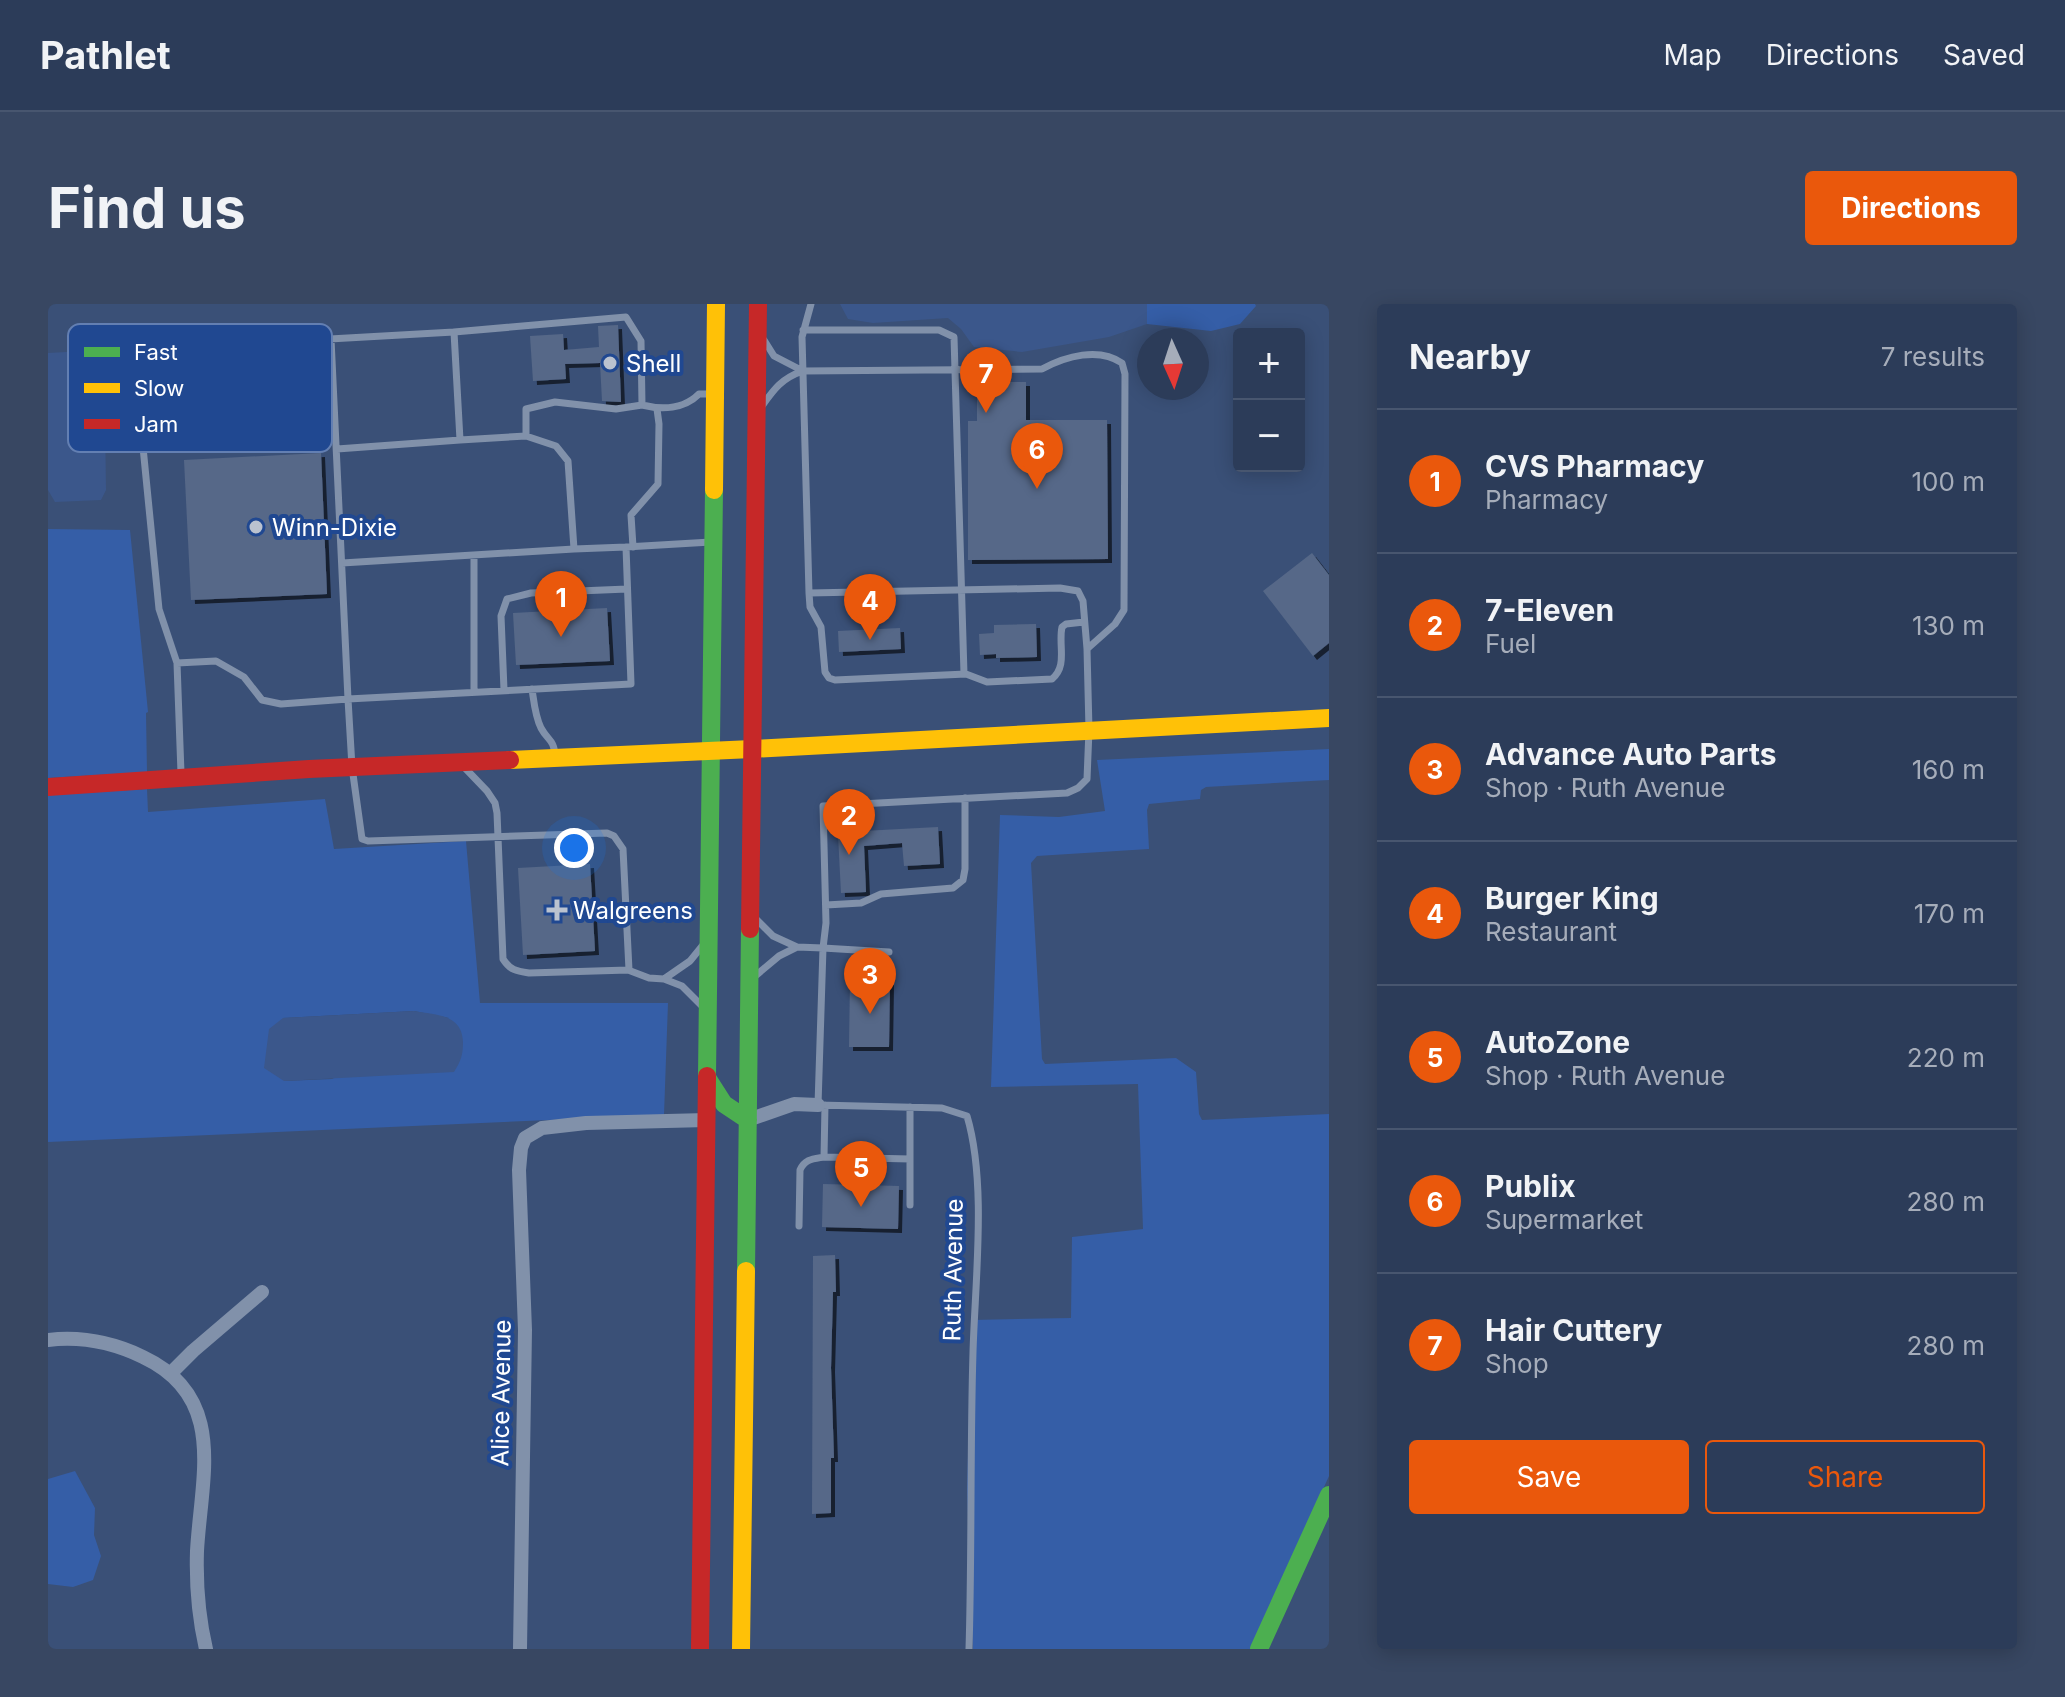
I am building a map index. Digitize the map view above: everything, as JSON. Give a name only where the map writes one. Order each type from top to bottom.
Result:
[{"type":"main road","points":[[700,1649],[716,304]]},
{"type":"main road","points":[[741,1649],[758,304]]},
{"type":"main road","points":[[48,787],[352,767],[1329,718]]},
{"type":"main road","points":[[707,1078],[722,1106],[748,1120]]},
{"type":"main road","points":[[1259,1649],[1329,1495]]},
{"type":"street","name":"Ruth Avenue","points":[[748,1120],[794,1104],[821,1105]]},
{"type":"street","name":"Alice Avenue","points":[[520,1649],[525,1330],[519,1170],[521,1148],[525,1138],[542,1128],[586,1123],[707,1120]]},
{"type":"street","points":[[170,1374],[262,1292]]},
{"type":"street","points":[[48,1340],[84,1338],[151,1360],[170,1374],[197,1408],[203,1425],[205,1482],[197,1555],[206,1649]]},
{"type":"lane","points":[[811,304],[803,330],[809,593],[810,607],[821,627],[825,672],[829,678],[964,674],[987,682],[1052,679],[1058,674],[1062,660],[1062,627],[1084,622]]},
{"type":"lane","points":[[332,339],[626,317],[641,341],[642,405]]},
{"type":"lane","points":[[757,330],[774,356],[803,371]]},
{"type":"lane","points":[[803,330],[939,330],[954,337],[964,674]]},
{"type":"lane","points":[[454,332],[460,440]]},
{"type":"lane","points":[[756,415],[772,390],[789,375],[803,371],[1042,369],[1063,357],[1110,354],[1122,363],[1125,374],[1124,610],[1115,624],[1087,649]]},
{"type":"lane","points":[[332,357],[352,767],[362,839],[607,833],[614,836],[623,849],[629,970]]},
{"type":"lane","points":[[526,436],[526,409],[555,402],[616,409],[642,405],[657,409],[689,404],[699,394],[715,394]]},
{"type":"lane","points":[[177,663],[216,661],[244,677],[262,700],[281,704],[631,684],[627,589],[631,515],[658,484],[657,409]]},
{"type":"lane","points":[[337,449],[526,436],[556,446],[568,461],[574,549]]},
{"type":"lane","points":[[143,452],[159,609],[177,663],[182,778]]},
{"type":"lane","points":[[342,563],[713,542]]},
{"type":"lane","points":[[474,555],[474,692]]},
{"type":"lane","points":[[809,593],[1060,588],[1078,591],[1083,601],[1087,649],[1087,779],[1078,788],[1067,793],[823,806],[826,905],[821,1105],[824,1157]]},
{"type":"lane","points":[[504,690],[501,616],[507,599],[531,593],[627,589]]},
{"type":"lane","points":[[532,689],[534,708],[542,729],[555,744],[555,758]]},
{"type":"lane","points":[[459,762],[495,803],[503,959],[508,967],[529,973],[629,970],[649,978],[664,979],[690,991],[708,1013]]},
{"type":"lane","points":[[826,905],[861,903],[881,894],[953,888],[963,880],[965,869],[965,798]]},
{"type":"lane","points":[[750,913],[773,936],[797,947],[889,952]]},
{"type":"lane","points":[[664,979],[690,961],[709,937]]},
{"type":"lane","points":[[750,981],[768,963],[797,947]]},
{"type":"lane","name":"Ruth Avenue","points":[[821,1105],[942,1108],[967,1116],[975,1142],[977,1225],[969,1649]]},
{"type":"lane","points":[[910,1107],[910,1205]]},
{"type":"lane","points":[[799,1226],[800,1170],[803,1163],[824,1157],[910,1159]]},
{"type":"shaded area","points":[[840,304],[1147,304],[1147,324],[1109,337],[1022,352],[974,347],[948,318],[873,323],[848,319]]},
{"type":"shaded area","points":[[1147,304],[1256,306],[1240,324],[1211,331],[1209,328],[1147,324]]},
{"type":"shaded area","points":[[68,352],[68,452],[105,452],[106,490],[101,500],[55,502],[48,490],[48,353]]},
{"type":"shaded area","points":[[48,529],[130,530],[148,712],[147,772],[48,778]]},
{"type":"shaded area","points":[[1329,749],[1329,780],[1206,787],[1201,790],[1200,799],[1149,804],[1149,849],[1037,856],[1031,863],[1042,1059],[1045,1064],[1176,1058],[1196,1072],[1202,1120],[1329,1114],[1329,1476],[1251,1649],[973,1649],[967,1489],[972,1320],[1071,1318],[1072,1237],[1143,1229],[1138,1084],[991,1087],[1000,815],[1059,817],[1105,811],[1097,760]]},
{"type":"shaded area","points":[[147,789],[148,812],[325,799],[334,849],[466,841],[480,1003],[668,1003],[664,1115],[48,1142],[48,795]],"holes":[[[414,1011],[449,1018],[332,1079],[284,1081],[283,1018]]]},
{"type":"shaded area","points":[[414,1011],[439,1015],[458,1026],[462,1033],[463,1051],[454,1072],[284,1081],[264,1068],[269,1029],[283,1018]]},
{"type":"shaded area","points":[[75,1471],[95,1508],[94,1535],[101,1556],[93,1580],[73,1587],[48,1584],[48,1479]]},
{"type":"building","points":[[618,325],[621,402],[602,401],[600,363],[565,364],[566,379],[533,381],[530,336],[563,334],[564,350],[599,347],[598,326]]},
{"type":"building","points":[[977,382],[1026,382],[1026,420],[1107,420],[1108,559],[968,560],[968,421],[977,421]]},
{"type":"building","name":"Winn-Dixie","points":[[321,453],[327,594],[191,600],[184,460]]},
{"type":"building","points":[[1312,553],[1329,575],[1329,643],[1313,656],[1263,591]]},
{"type":"building","points":[[607,608],[610,661],[516,665],[513,613]]},
{"type":"building","points":[[1036,624],[1037,657],[996,658],[996,654],[980,655],[979,634],[994,633],[994,625]]},
{"type":"building","points":[[900,628],[901,649],[839,652],[838,631]]},
{"type":"building","points":[[862,813],[863,831],[938,827],[940,864],[904,866],[902,843],[864,846],[866,892],[841,893],[837,815]]},
{"type":"building","name":"Walgreens","points":[[590,864],[595,951],[523,955],[518,868]]},
{"type":"building","points":[[850,980],[890,981],[889,1047],[849,1047]]},
{"type":"building","points":[[823,1184],[899,1186],[898,1229],[822,1227]]},
{"type":"building","points":[[835,1255],[831,1513],[812,1514],[813,1256]]},
{"type":"traffic: fast","points":[[707,1076],[714,490]]},
{"type":"traffic: fast","points":[[746,1271],[750,929]]},
{"type":"traffic: fast","points":[[708,1079],[724,1104],[748,1120]]},
{"type":"traffic: fast","points":[[1259,1649],[1329,1495]]},
{"type":"traffic: slow","points":[[714,490],[716,304]]},
{"type":"traffic: slow","points":[[752,749],[1329,718]]},
{"type":"traffic: slow","points":[[510,760],[752,749]]},
{"type":"traffic: slow","points":[[741,1649],[746,1271]]},
{"type":"traffic: jam","points":[[750,929],[758,304]]},
{"type":"traffic: jam","points":[[48,787],[309,769],[510,760]]},
{"type":"traffic: jam","points":[[700,1649],[707,1076]]},
{"type":"place","name":"Shell","points":[[610,363]]},
{"type":"place","name":"Hair Cuttery","points":[[986,413]]},
{"type":"place","name":"Publix","points":[[1037,489]]},
{"type":"place","name":"Winn-Dixie","points":[[256,527]]},
{"type":"place","name":"CVS Pharmacy","points":[[561,637]]},
{"type":"place","name":"Burger King","points":[[870,640]]},
{"type":"place","name":"7-Eleven","points":[[849,855]]},
{"type":"place","name":"Walgreens","points":[[557,910]]},
{"type":"place","name":"Advance Auto Parts","points":[[870,1014]]},
{"type":"place","name":"AutoZone","points":[[861,1207]]}]
